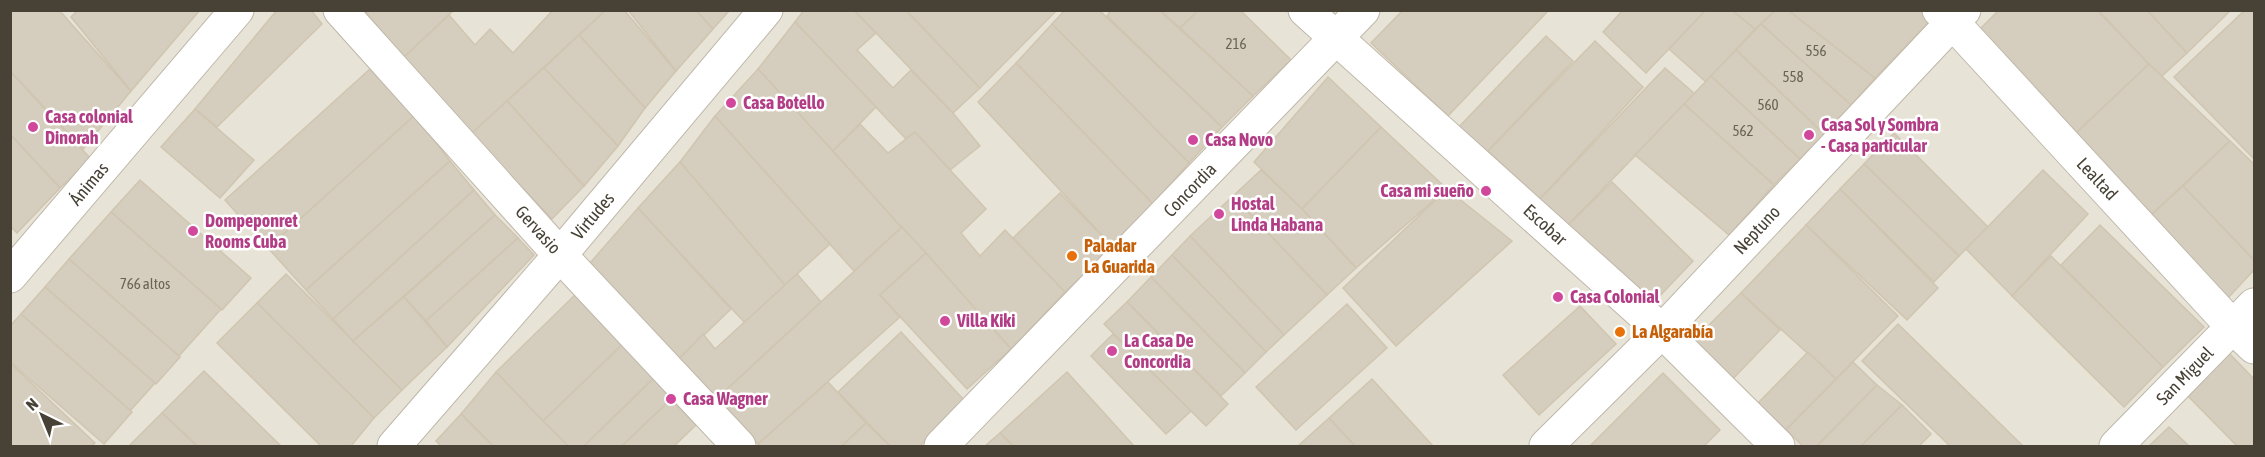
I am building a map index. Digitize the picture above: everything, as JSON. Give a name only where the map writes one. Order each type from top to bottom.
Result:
[{"type":"street","name":"Ánimas","points":[[10,276],[237,10]]},
{"type":"street","name":"Gervasio","points":[[340,10],[560,255],[739,447]]},
{"type":"street","name":"Virtudes","points":[[394,447],[560,255],[766,10]]},
{"type":"street","name":"Escobar","points":[[1305,10],[1662,331],[1778,447]]},
{"type":"street","name":"Concordia","points":[[941,447],[1363,10]]},
{"type":"street","name":"Lealtad","points":[[1952,15],[2247,326]]},
{"type":"street","name":"Neptuno","points":[[1546,447],[1662,331],[1952,15]]},
{"type":"street","name":"San Miguel","points":[[2116,447],[2247,326]]},
{"type":"shaded area","points":[[11,11],[2254,11],[2254,446],[11,446]]},
{"type":"building","points":[[10,10],[59,10],[131,91],[83,149],[10,71]]},
{"type":"building","points":[[78,10],[200,10],[131,91],[71,17]]},
{"type":"building","points":[[277,10],[311,10],[322,24],[217,127],[195,109]]},
{"type":"building","points":[[364,10],[454,10],[403,58]]},
{"type":"building","points":[[553,10],[606,10],[471,134],[403,58],[449,15],[475,45],[490,29],[513,53]]},
{"type":"building","points":[[606,10],[624,10],[676,71],[645,108],[579,35]]},
{"type":"building","points":[[628,10],[696,10],[713,29],[676,71]]},
{"type":"building","points":[[696,10],[730,10],[713,29]]},
{"type":"building","points":[[804,10],[854,10],[876,33],[857,50],[893,88],[911,70],[953,113],[980,146],[950,170],[915,132],[906,139],[795,22]]},
{"type":"building","points":[[854,10],[906,10],[980,88],[953,113]]},
{"type":"building","points":[[906,10],[1057,10],[980,88]]},
{"type":"building","points":[[1065,10],[1099,10],[1222,127],[1189,163],[1052,24]]},
{"type":"building","points":[[1111,10],[1159,10],[1253,96],[1222,127],[1107,16]]},
{"type":"building","points":[[1164,10],[1199,10],[1180,28],[1162,12]]},
{"type":"building","points":[[1199,10],[1240,10],[1291,60],[1253,96],[1180,28]]},
{"type":"building","points":[[1403,10],[1548,11],[1448,116],[1371,43]]},
{"type":"building","points":[[1623,10],[1706,10],[1646,73],[1603,32]]},
{"type":"building","points":[[1706,10],[1732,10],[1755,29],[1706,82],[1669,49]]},
{"type":"building","points":[[1732,10],[1776,10],[1755,29]]},
{"type":"building","points":[[1776,10],[1788,10],[1875,78],[1851,105],[1761,24]]},
{"type":"building","points":[[1788,10],[1927,10],[1934,17],[1875,78]]},
{"type":"building","points":[[1999,10],[2097,10],[2149,64],[2073,136],[1976,33]]},
{"type":"building","points":[[2098,10],[2147,10],[2187,53],[2161,77]]},
{"type":"building","points":[[2147,10],[2231,10],[2187,53]]},
{"type":"building","points":[[2245,10],[2254,10],[2254,159],[2174,77]]},
{"type":"building","points":[[795,22],[876,107],[833,151],[758,69]]},
{"type":"building","points":[[1052,24],[1189,163],[1153,204],[1016,63]]},
{"type":"building","points":[[1761,24],[1851,105],[1824,134],[1736,50]]},
{"type":"building","points":[[579,35],[645,108],[618,146],[544,68]]},
{"type":"building","points":[[1546,36],[1573,61],[1488,151],[1457,129]]},
{"type":"building","points":[[1595,41],[1643,87],[1540,199],[1488,151]]},
{"type":"building","points":[[1736,50],[1824,134],[1800,159],[1711,76]]},
{"type":"building","points":[[1016,63],[1153,204],[1113,247],[978,102]]},
{"type":"building","points":[[2149,64],[2230,141],[2150,216],[2073,136]]},
{"type":"building","points":[[544,68],[618,146],[584,186],[507,101]]},
{"type":"building","points":[[1665,68],[1695,94],[1568,225],[1540,199]]},
{"type":"building","points":[[370,69],[415,115],[268,248],[225,200]]},
{"type":"building","points":[[758,69],[902,227],[854,271],[715,116]]},
{"type":"building","points":[[10,71],[91,159],[60,188],[10,134]]},
{"type":"building","points":[[1711,76],[1800,159],[1774,185],[1684,104]]},
{"type":"building","points":[[1328,77],[1381,127],[1302,209],[1254,162]]},
{"type":"building","points":[[507,101],[584,186],[552,219],[471,134]]},
{"type":"building","points":[[1684,104],[1774,185],[1729,235],[1635,155]]},
{"type":"building","points":[[195,109],[254,160],[220,198],[161,147]]},
{"type":"building","points":[[415,115],[450,161],[306,290],[268,248]]},
{"type":"building","points":[[715,116],[830,244],[785,285],[680,162]]},
{"type":"building","points":[[860,124],[888,153],[915,132],[986,209],[961,233],[980,256],[1005,230],[1065,292],[1011,349],[833,151]]},
{"type":"building","points":[[1381,127],[1447,189],[1356,268],[1302,209]]},
{"type":"building","points":[[1894,133],[1988,227],[1959,256],[1864,164]]},
{"type":"building","points":[[10,134],[60,188],[17,233],[10,226]]},
{"type":"building","points":[[2230,141],[2254,164],[2254,260],[2183,186]]},
{"type":"building","points":[[450,161],[474,190],[333,319],[306,290]]},
{"type":"building","points":[[680,162],[785,285],[745,323],[638,208]]},
{"type":"building","points":[[1864,164],[1959,256],[1934,282],[1840,189]]},
{"type":"building","points":[[1261,170],[1302,209],[1356,268],[1327,295],[1233,196]]},
{"type":"building","points":[[2043,170],[2088,214],[2012,296],[1966,249]]},
{"type":"building","points":[[140,180],[251,278],[222,310],[111,212]]},
{"type":"building","points":[[1612,182],[1693,261],[1654,302],[1568,225]]},
{"type":"building","points":[[2183,186],[2254,260],[2254,270],[2228,298],[2150,216]]},
{"type":"building","points":[[1447,189],[1512,241],[1396,346],[1343,288]]},
{"type":"building","points":[[1840,189],[1938,288],[1907,320],[1806,225]]},
{"type":"building","points":[[474,190],[495,215],[353,341],[333,319]]},
{"type":"building","points":[[1060,193],[1113,247],[1065,292],[1013,238]]},
{"type":"building","points":[[1233,196],[1327,295],[1284,335],[1190,236]]},
{"type":"building","points":[[638,208],[731,309],[678,360],[590,263]]},
{"type":"building","points":[[111,212],[221,309],[179,356],[69,259]]},
{"type":"building","points":[[495,215],[518,238],[426,321],[404,297]]},
{"type":"building","points":[[1806,225],[1898,316],[1836,379],[1741,293]]},
{"type":"building","points":[[2100,225],[2204,327],[2163,367],[2061,265]]},
{"type":"building","points":[[902,227],[926,253],[880,295],[900,317],[758,444],[715,400]]},
{"type":"building","points":[[1190,236],[1284,335],[1266,352],[1172,255]]},
{"type":"building","points":[[518,238],[534,255],[447,347],[426,321]]},
{"type":"building","points":[[926,253],[1011,349],[967,389],[880,295]]},
{"type":"building","points":[[1172,255],[1266,352],[1245,373],[1151,277]]},
{"type":"building","points":[[2051,256],[2163,367],[2124,407],[2012,296]]},
{"type":"building","points":[[69,259],[180,357],[156,384],[45,287]]},
{"type":"building","points":[[286,274],[402,390],[374,418],[257,303]]},
{"type":"building","points":[[797,274],[821,302],[715,400],[678,360],[703,334],[715,349]]},
{"type":"building","points":[[1151,277],[1245,373],[1221,396],[1127,302]]},
{"type":"building","points":[[45,287],[155,383],[130,411],[21,314]]},
{"type":"building","points":[[578,292],[623,344],[543,421],[496,372]]},
{"type":"building","points":[[1741,293],[1780,330],[1728,384],[1689,345]]},
{"type":"building","points":[[404,297],[447,347],[402,390],[353,341]]},
{"type":"building","points":[[1127,302],[1228,404],[1206,426],[1104,324]]},
{"type":"building","points":[[257,303],[374,418],[351,446],[321,446],[217,343]]},
{"type":"building","points":[[1347,304],[1387,348],[1296,430],[1256,387]]},
{"type":"building","points":[[1580,306],[1616,344],[1539,415],[1503,375]]},
{"type":"building","points":[[21,314],[132,412],[104,444],[10,362],[10,326]]},
{"type":"building","points":[[1898,324],[2023,446],[1950,446],[1862,361]]},
{"type":"building","points":[[901,332],[964,400],[920,446],[890,446],[838,392]]},
{"type":"building","points":[[1113,334],[1191,411],[1166,434],[1091,356]]},
{"type":"building","points":[[623,344],[654,378],[584,446],[568,446],[543,421]]},
{"type":"building","points":[[1808,352],[1836,379],[1786,430],[1758,403]]},
{"type":"building","points":[[2229,353],[2254,379],[2254,446],[2237,446],[2187,395]]},
{"type":"building","points":[[1853,362],[1877,385],[1817,446],[1803,446],[1786,430]]},
{"type":"building","points":[[10,363],[95,443],[91,446],[10,446]]},
{"type":"building","points":[[204,371],[281,446],[197,446],[162,413]]},
{"type":"building","points":[[496,372],[568,446],[493,446],[461,414]]},
{"type":"building","points":[[1067,372],[1134,446],[1013,446],[1000,433]]},
{"type":"building","points":[[1663,373],[1720,430],[1704,446],[1590,446]]},
{"type":"building","points":[[654,378],[671,399],[622,446],[584,446]]},
{"type":"building","points":[[1372,379],[1433,446],[1355,446],[1329,418]]},
{"type":"building","points":[[828,382],[866,423],[842,446],[761,446],[758,444]]},
{"type":"building","points":[[1877,385],[1902,405],[1861,446],[1817,446]]},
{"type":"building","points":[[671,399],[696,425],[674,446],[622,446]]},
{"type":"building","points":[[1902,405],[1931,434],[1919,446],[1861,446]]},
{"type":"building","points":[[162,413],[197,446],[129,446]]},
{"type":"building","points":[[461,414],[493,446],[441,446],[436,441]]},
{"type":"building","points":[[1329,418],[1355,446],[1298,446]]},
{"type":"building","points":[[866,423],[890,446],[842,446]]},
{"type":"building","points":[[2169,427],[2189,446],[2149,446]]},
{"type":"building","points":[[1000,433],[1013,446],[985,446]]},
{"type":"place","name":"Casa Botello","points":[[731,103]]},
{"type":"place","name":"Casa colonial Dinorah","points":[[33,127]]},
{"type":"place","name":"Casa Sol y Sombra - Casa particular","points":[[1809,135]]},
{"type":"place","name":"Casa Novo","points":[[1193,140]]},
{"type":"place","name":"Casa mi sueño","points":[[1486,191]]},
{"type":"place","name":"Hostal Linda Habana","points":[[1219,214]]},
{"type":"place","name":"Dompeponret Rooms Cuba","points":[[193,231]]},
{"type":"place","name":"Paladar La Guarida","points":[[1072,256]]},
{"type":"place","name":"Casa Colonial","points":[[1558,297]]},
{"type":"place","name":"Villa Kiki","points":[[945,321]]},
{"type":"place","name":"La Algarabía","points":[[1620,332]]},
{"type":"place","name":"La Casa De Concordia","points":[[1112,351]]},
{"type":"place","name":"Casa Wagner","points":[[671,399]]}]
